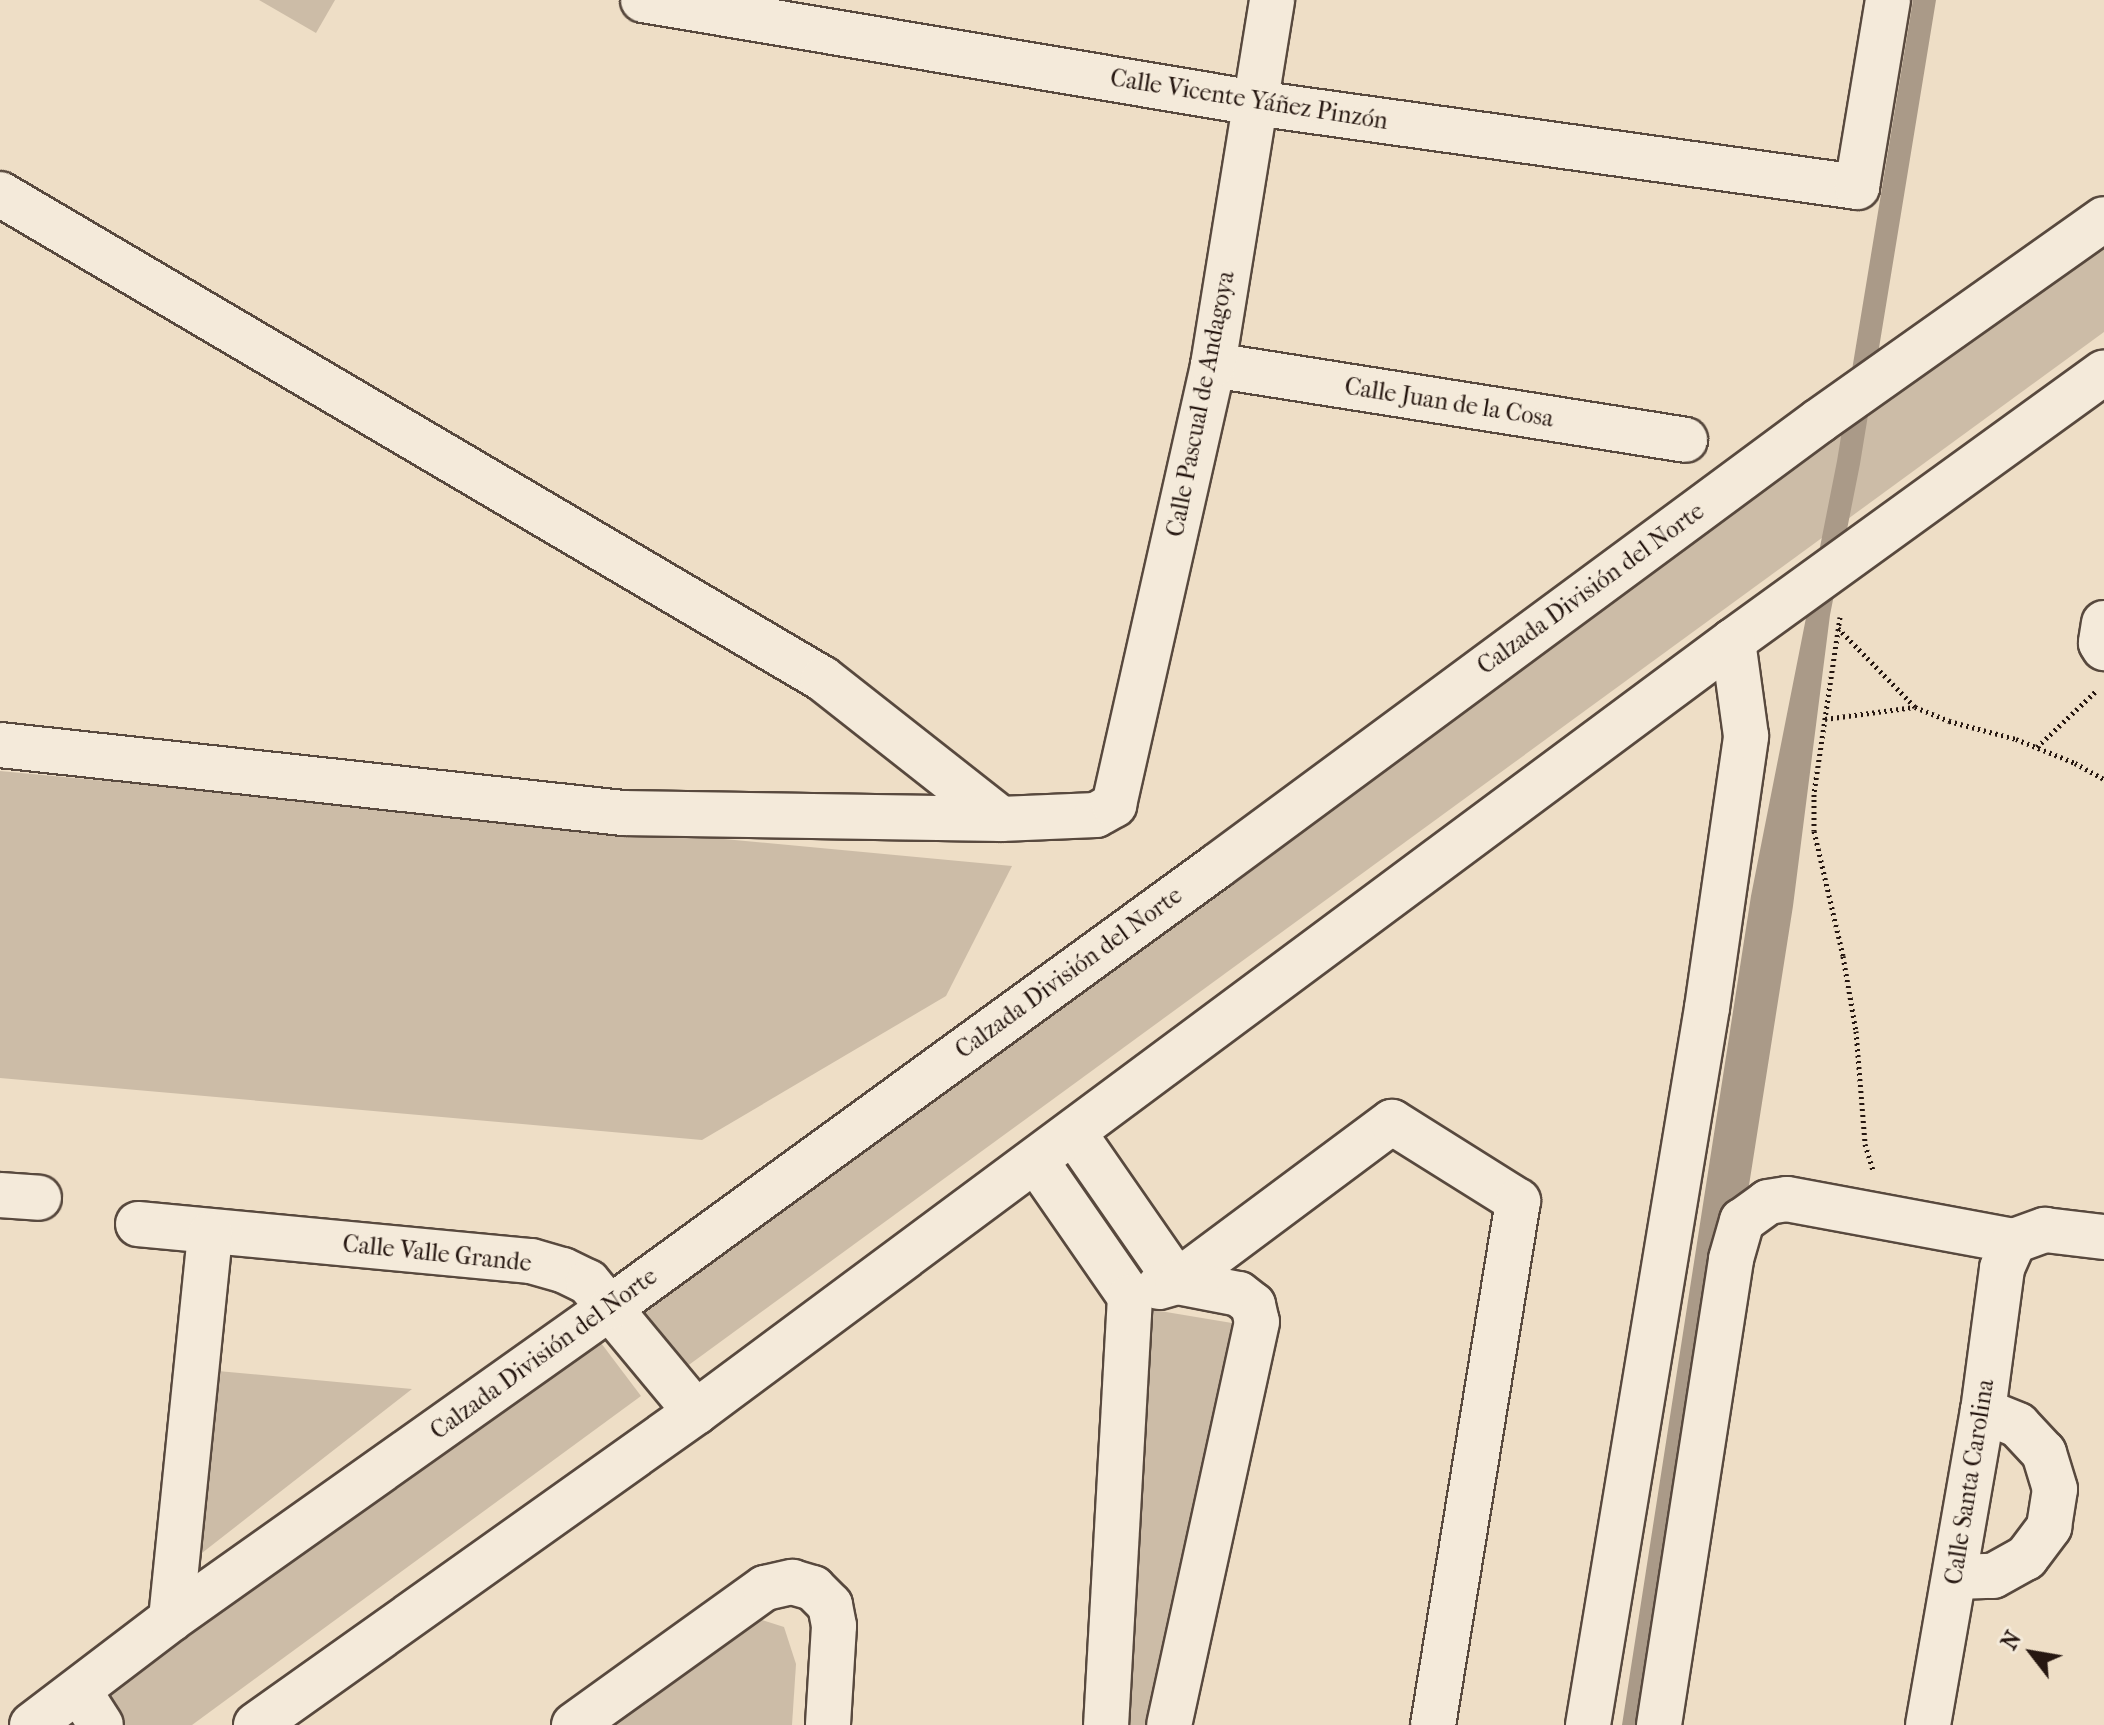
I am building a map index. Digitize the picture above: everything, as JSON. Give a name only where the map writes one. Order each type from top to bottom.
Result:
[{"type":"street","name":"Calle Vicente Yáñez Pinzón","points":[[643,0],[1255,103],[1857,187],[1888,0]]},
{"type":"street","name":"Calle Pascual de Andagoya","points":[[1001,819],[1096,815],[1114,805],[1213,365],[1272,0]]},
{"type":"street","points":[[0,194],[823,679],[1001,819]]},
{"type":"street","name":"Calzada División del Norte","points":[[32,1725],[90,1708],[171,1619],[611,1307],[1848,402],[2104,219]]},
{"type":"street","name":"Calle Juan de la Cosa","points":[[1213,365],[1685,440]]},
{"type":"street","points":[[256,1725],[696,1412],[1733,641],[2104,372]]},
{"type":"street","points":[[2104,623],[2101,643],[2104,648]]},
{"type":"street","points":[[1588,1725],[1707,1008],[1746,736],[1733,641]]},
{"type":"street","points":[[0,745],[623,813],[1001,819]]},
{"type":"street","points":[[1130,1297],[1177,1282],[1392,1122],[1518,1201],[1433,1725]]},
{"type":"street","points":[[1074,1133],[1177,1282],[1239,1294],[1253,1305],[1257,1322],[1169,1725]]},
{"type":"street","points":[[1036,1161],[1130,1297],[1106,1725]]},
{"type":"street","points":[[1659,1725],[1737,1231],[1749,1214],[1768,1202],[1787,1199],[2014,1241],[2045,1230],[2104,1237]]},
{"type":"street","name":"Calle Valle Grande","points":[[138,1224],[210,1234],[531,1261],[588,1282],[696,1412]]},
{"type":"street","points":[[171,1619],[210,1234]]},
{"type":"street","name":"Calle Santa Carolina","points":[[1928,1725],[1983,1411],[2002,1268],[2014,1241]]},
{"type":"street","points":[[1955,1577],[1993,1576],[2026,1558],[2049,1527],[2055,1489],[2044,1453],[2018,1425],[1983,1411]]},
{"type":"street","points":[[574,1725],[765,1588],[792,1582],[813,1588],[830,1605],[834,1626],[828,1725]]},
{"type":"path","points":[[1848,557],[1814,794],[1814,831],[1853,1016],[1865,1144],[1888,1220]]},
{"type":"path","points":[[1838,628],[1915,707]]},
{"type":"path","points":[[2037,747],[2104,684]]},
{"type":"path","points":[[1825,719],[1915,707],[2037,747],[2104,779]]},
{"type":"shaded area","points":[[259,0],[335,0],[316,33]]},
{"type":"shaded area","points":[[1913,0],[1936,0],[1860,464],[1830,615],[1793,906],[1664,1725],[1622,1725],[1751,896],[1837,461]]},
{"type":"shaded area","points":[[2104,241],[2104,332],[686,1367],[634,1302]]},
{"type":"shaded area","points":[[0,771],[1012,866],[946,996],[702,1140],[0,1078]]},
{"type":"shaded area","points":[[1142,1308],[1232,1323],[1150,1725],[1120,1725]]},
{"type":"shaded area","points":[[595,1335],[641,1396],[192,1725],[117,1725],[96,1694]]},
{"type":"shaded area","points":[[207,1370],[412,1389],[193,1560]]},
{"type":"shaded area","points":[[756,1618],[784,1627],[796,1664],[792,1725],[609,1725]]}]
